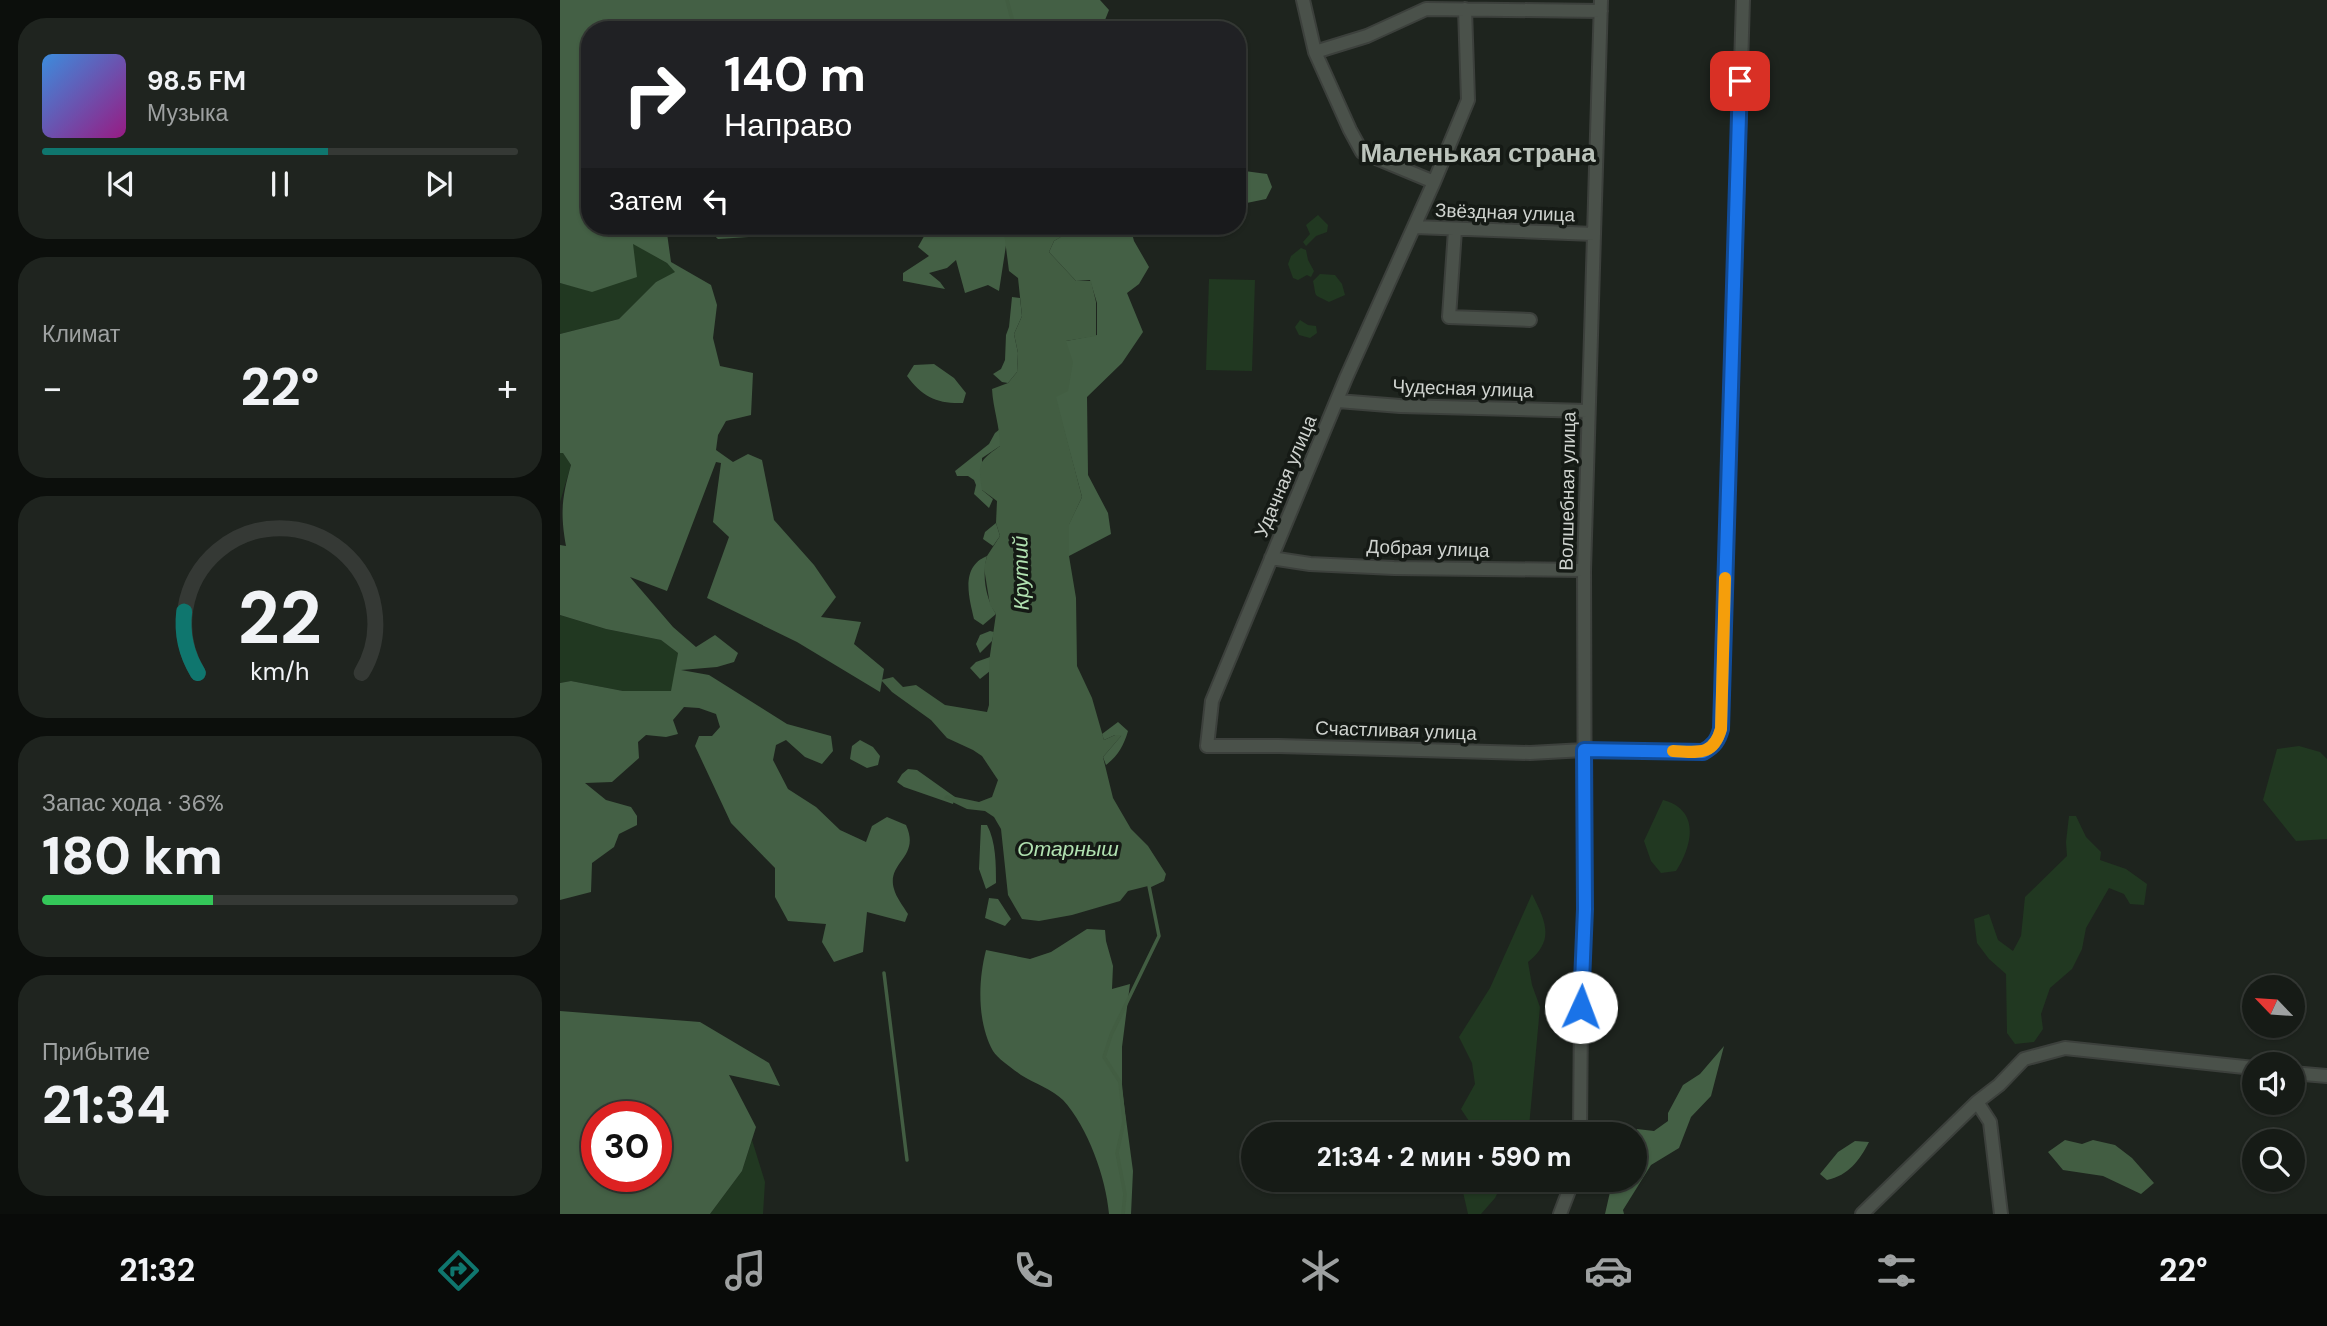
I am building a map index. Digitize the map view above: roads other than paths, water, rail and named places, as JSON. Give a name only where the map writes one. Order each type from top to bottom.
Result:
[{"type":"street","points":[[1303,0],[1315,52],[1362,152],[1434,182]]},
{"type":"street","name":"Счастливая улица","points":[[1207,746],[1530,753],[1584,750],[1703,752],[1718,738],[1721,729],[1743,0]]},
{"type":"street","points":[[1315,52],[1367,36],[1426,9],[1601,6]]},
{"type":"street","name":"Волшебная улица","points":[[1580,1122],[1585,909],[1584,570],[1601,6]]},
{"type":"street","name":"Удачная улица","points":[[1207,746],[1212,701],[1346,378],[1415,227],[1468,100],[1465,9]]},
{"type":"street","name":"Звёздная улица","points":[[1415,227],[1594,234]]},
{"type":"street","points":[[1455,230],[1449,317],[1530,320]]},
{"type":"street","name":"Чудесная улица","points":[[1338,401],[1587,411]]},
{"type":"street","name":"Добрая улица","points":[[1271,558],[1310,564],[1394,568],[1584,570]]},
{"type":"street","points":[[1862,1214],[2024,1059],[2065,1048],[2242,1068]]},
{"type":"street","points":[[2305,1074],[2327,1076]]},
{"type":"street","points":[[1977,1102],[1990,1122],[2001,1214]]},
{"type":"street","points":[[1560,1214],[1568,1192]]},
{"type":"water","name":"Отарныш","points":[[1004,235],[1064,235],[1054,241],[1049,252],[1076,281],[1091,281],[1096,302],[1096,336],[1066,341],[1073,362],[1068,391],[1056,397],[1082,497],[1069,525],[1069,556],[1076,598],[1077,666],[1092,698],[1104,740],[1122,735],[1103,757],[1113,798],[1131,829],[1148,846],[1166,874],[1164,881],[1149,888],[1148,886],[1128,891],[1120,901],[1039,921],[1022,919],[1008,895],[1001,829],[994,817],[985,811],[967,809],[944,798],[946,795],[979,802],[992,797],[998,780],[982,756],[947,738],[931,720],[892,692],[881,680],[893,677],[903,687],[916,685],[945,705],[987,712],[989,662],[996,614],[990,605],[984,568],[987,556],[1000,536],[996,523],[997,501],[982,490],[980,468],[987,456],[1000,446],[992,389],[1008,383],[1017,372],[1018,353],[1014,334],[1022,316],[1018,278],[1009,271]]},
{"type":"water","points":[[2065,1140],[2082,1144],[2093,1140],[2115,1145],[2132,1158],[2154,1183],[2141,1194],[2103,1176],[2063,1170],[2048,1152]]},
{"type":"waterway","name":"Крутий","points":[[1007,0],[1013,21]]},
{"type":"waterway","points":[[1123,1214],[1125,1194],[1117,1153],[1124,1121],[1120,1082],[1104,1057],[1111,1035],[1159,936],[1149,886]]},
{"type":"waterway","points":[[884,973],[907,1160]]},
{"type":"district","name":"Маленькая страна","points":[[1478,153]]}]
